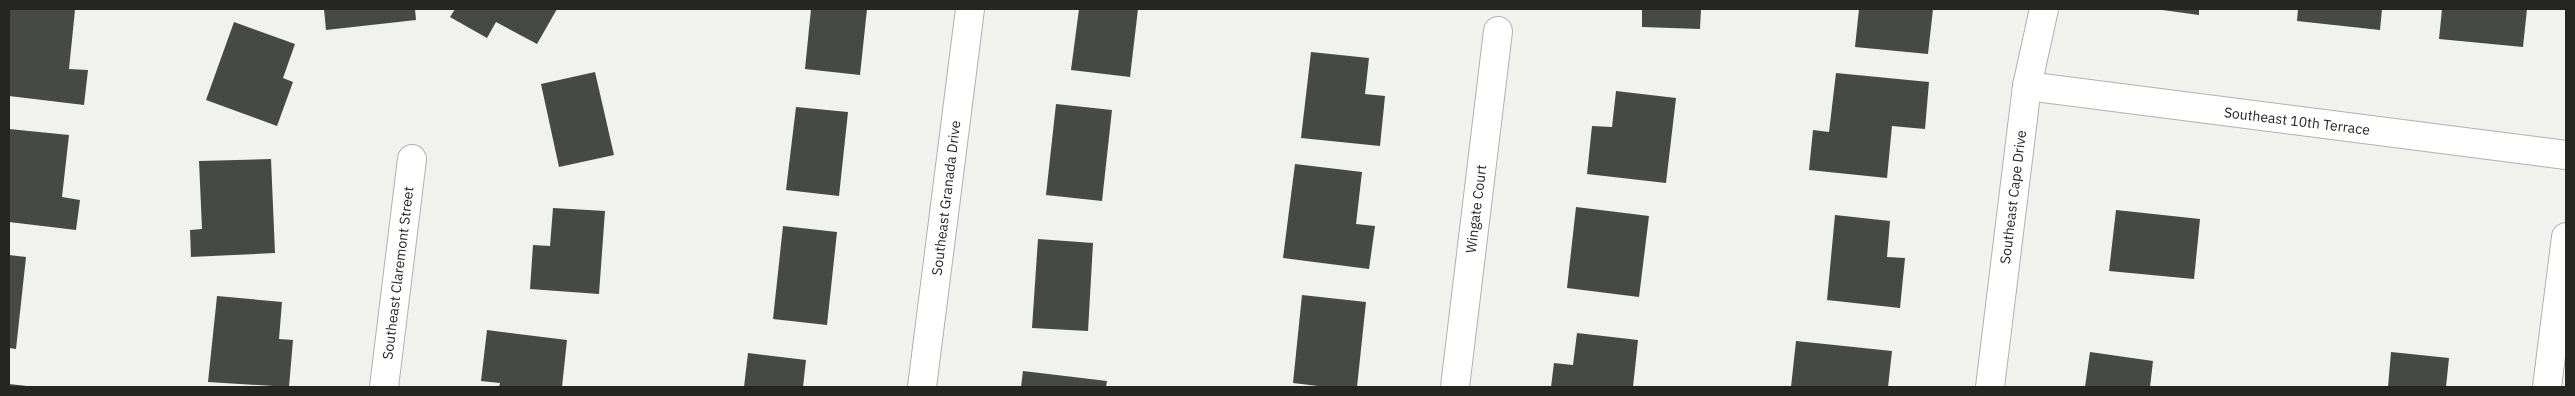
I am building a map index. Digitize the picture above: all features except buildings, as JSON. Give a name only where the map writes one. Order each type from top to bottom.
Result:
[{"type":"street","name":"Southeast Granada Drive","points":[[922,387],[970,9]]},
{"type":"street","name":"Southeast Cape Drive","points":[[1990,387],[2027,86],[2044,9]]},
{"type":"street","name":"Wingate Court","points":[[1455,387],[1498,31]]},
{"type":"street","name":"Southeast 10th Terrace","points":[[2027,86],[2566,155]]},
{"type":"street","name":"Southeast Claremont Street","points":[[384,387],[412,159]]},
{"type":"street","points":[[2547,387],[2566,237]]}]
